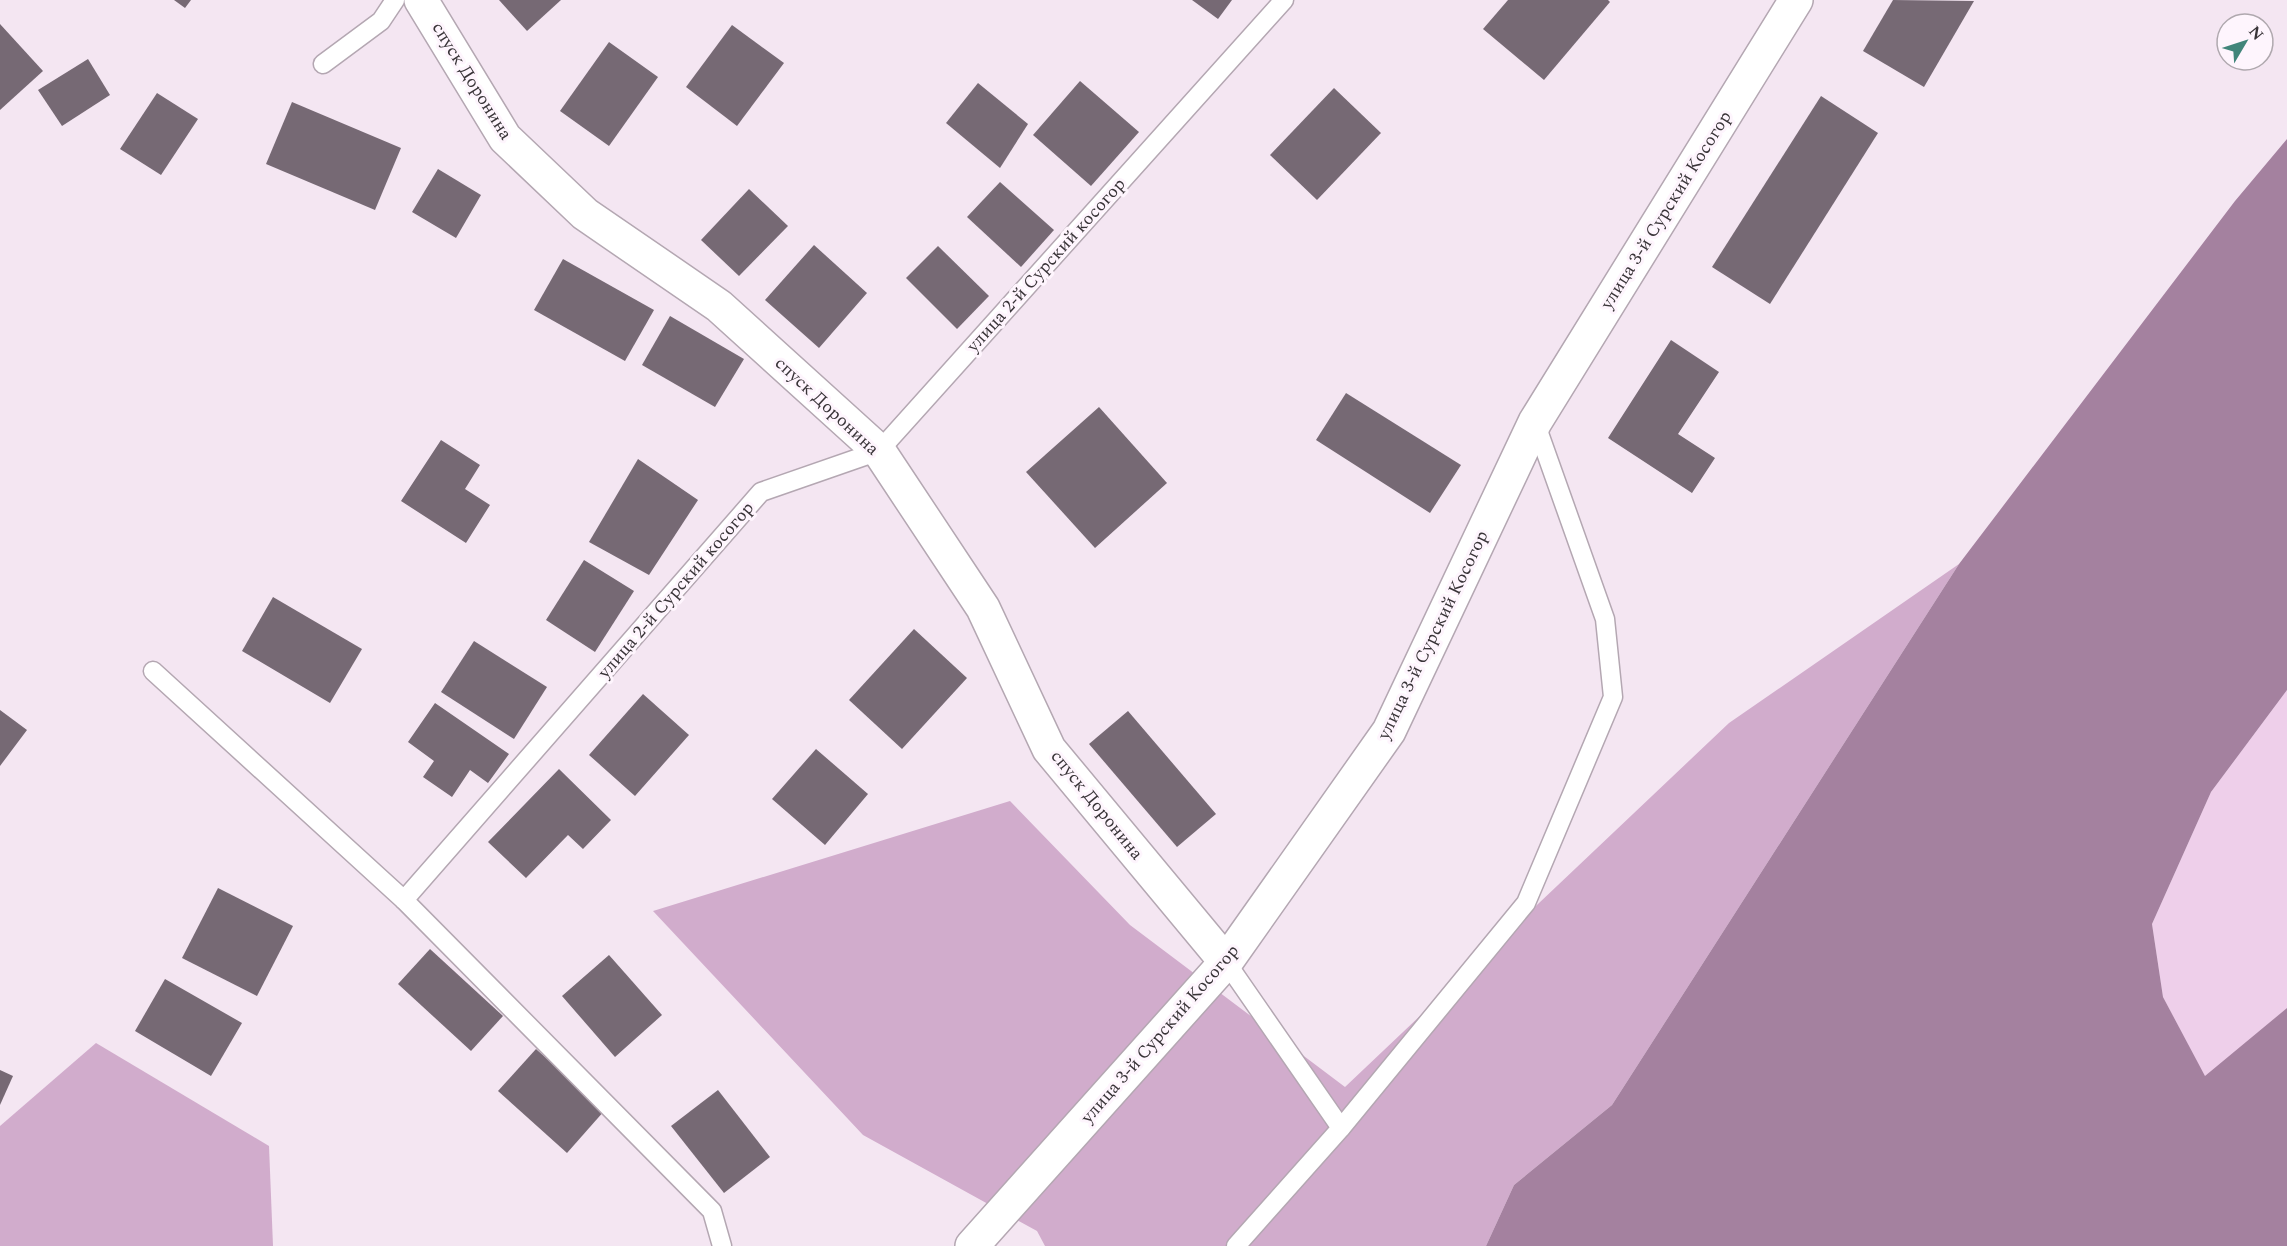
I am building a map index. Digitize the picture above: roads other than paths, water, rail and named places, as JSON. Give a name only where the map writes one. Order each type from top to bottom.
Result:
[{"type":"street","name":"спуск Доронина","points":[[421,0],[505,138],[585,214],[719,306],[879,451],[983,608],[1049,749],[1226,962]]},
{"type":"street","name":"улица 3-й Сурский Косогор","points":[[972,1246],[1226,962],[1389,731],[1535,422],[1796,0]]},
{"type":"lane","points":[[323,64],[381,21],[394,0]]},
{"type":"lane","name":"улица 2-й Сурский косогор","points":[[404,900],[761,492],[879,451],[1284,0]]},
{"type":"lane","points":[[1236,1246],[1341,1128],[1526,903],[1613,697],[1605,619],[1535,422]]},
{"type":"lane","points":[[153,671],[404,900],[712,1211],[722,1246]]},
{"type":"lane","points":[[1226,962],[1341,1128]]}]
